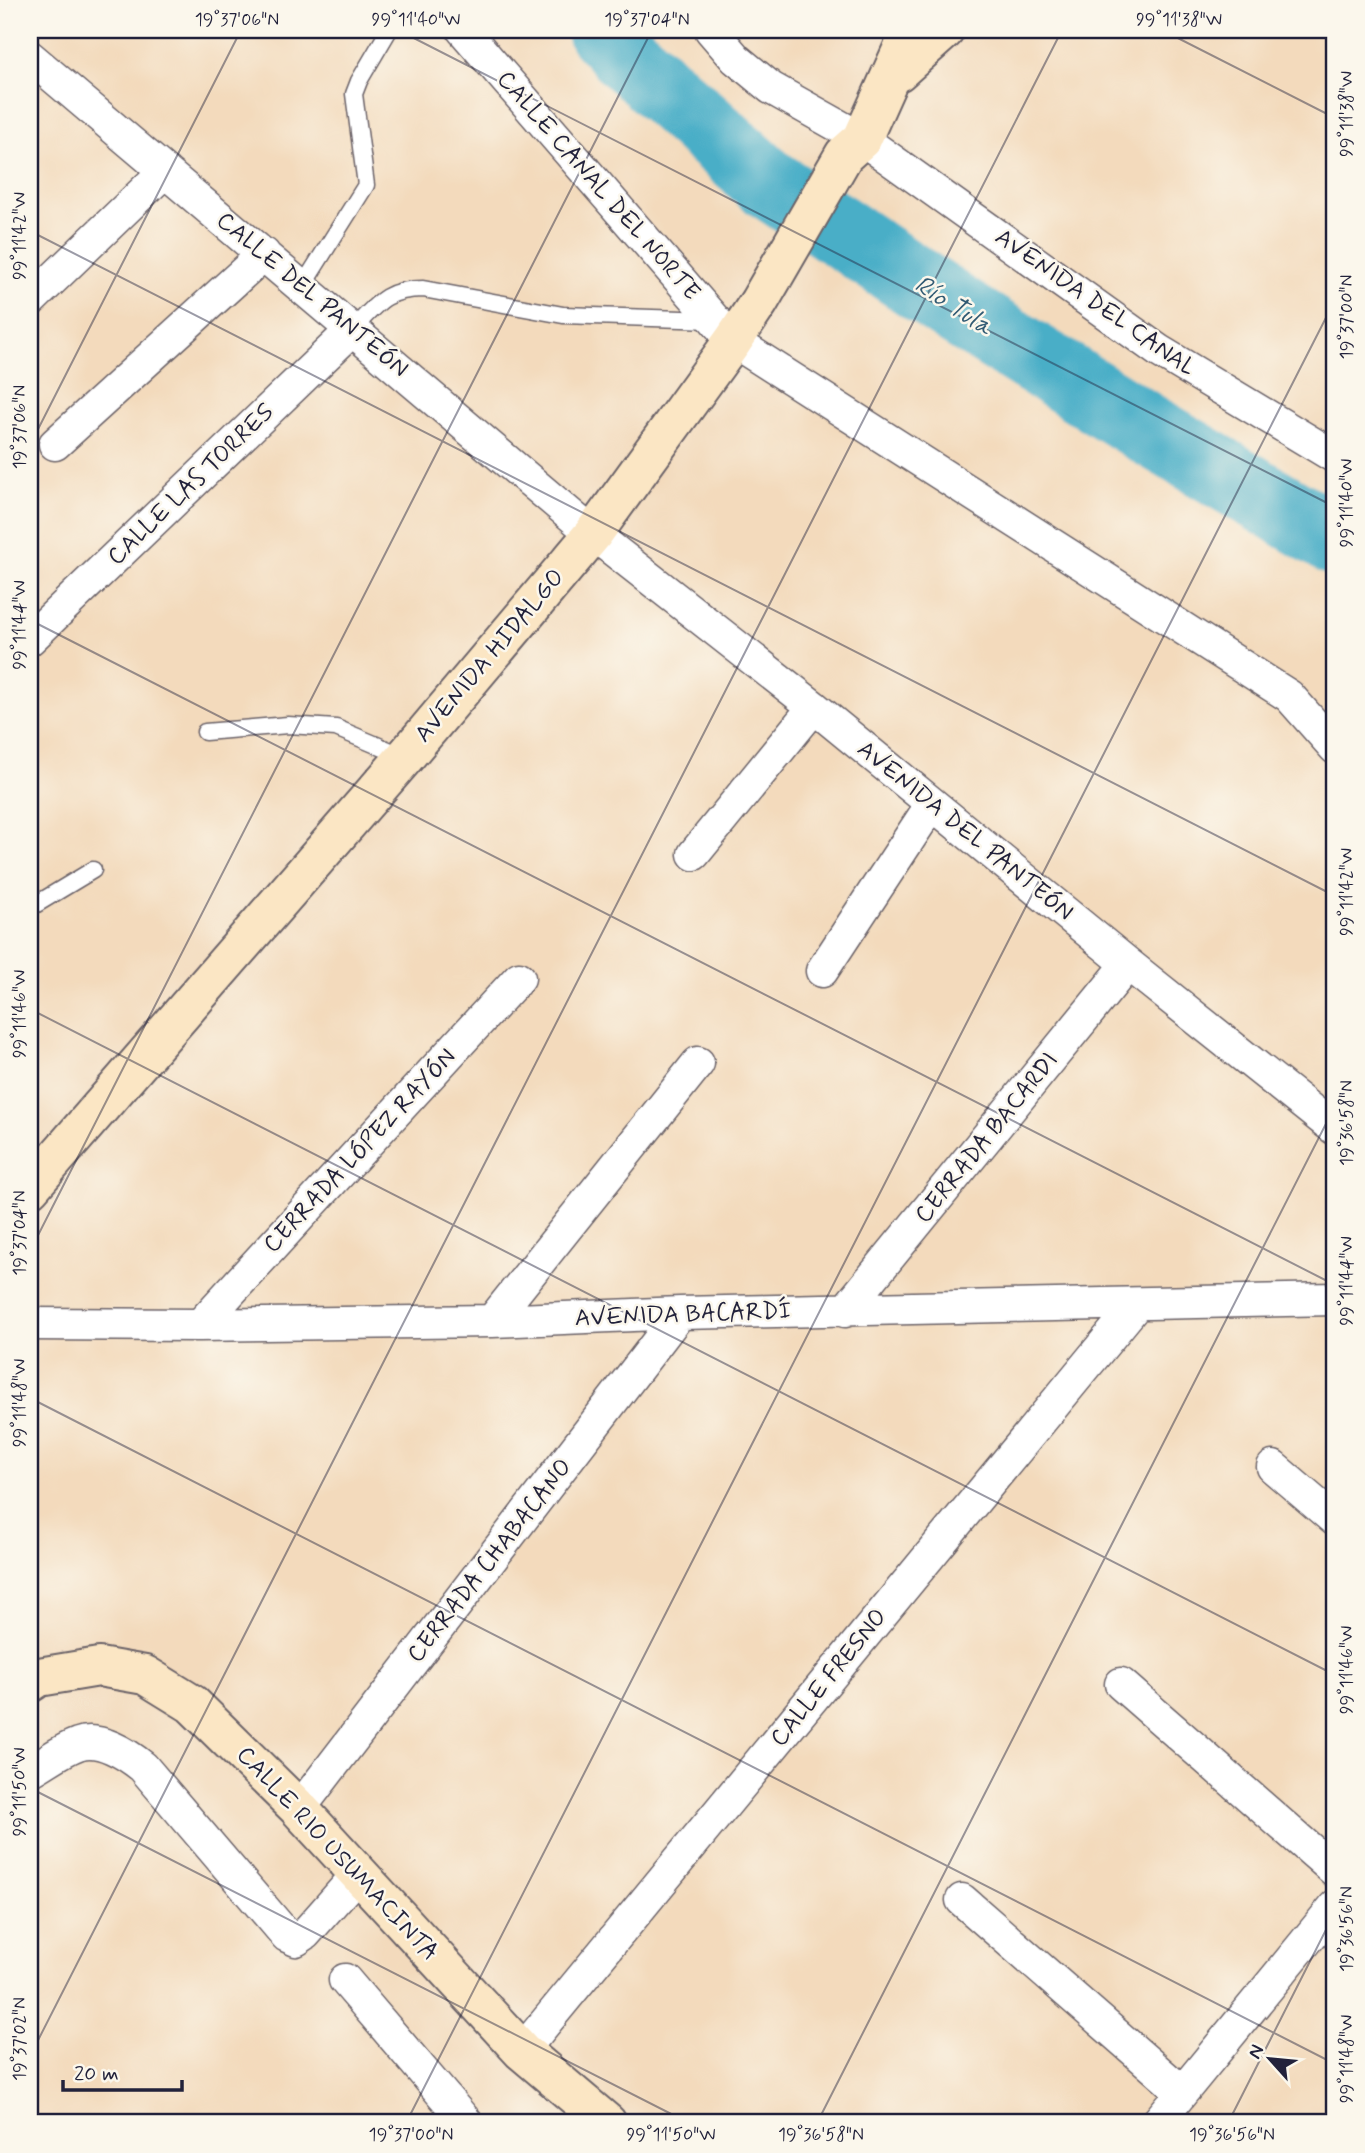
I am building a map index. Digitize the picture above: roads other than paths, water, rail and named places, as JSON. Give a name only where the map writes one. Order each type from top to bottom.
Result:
[{"type":"main road","name":"AVENIDA HIDALGO","points":[[30,1188],[405,757],[593,534],[724,331],[759,302],[853,147],[911,30]]},
{"type":"main road","name":"AVENIDA HIDALGO","points":[[888,80],[945,30]]},
{"type":"main road","name":"CALLE RIO USUMACINTA","points":[[30,1683],[39,1677],[99,1667],[145,1675],[192,1704],[299,1809],[522,2052],[607,2123]]},
{"type":"street","name":"CALLE CANAL DEL NORTE","points":[[463,30],[724,331],[1289,696]]},
{"type":"street","name":"AVENIDA DEL CANAL","points":[[711,30],[736,59],[771,88],[853,147],[1159,351],[1335,457]]},
{"type":"street","name":"CALLE DEL PANTEÓN","points":[[32,63],[165,170],[593,534]]},
{"type":"street","points":[[30,301],[165,170]]},
{"type":"street","points":[[55,443],[264,254]]},
{"type":"street","name":"CALLE LAS TORRES","points":[[30,639],[352,330]]},
{"type":"street","name":"AVENIDA DEL PANTEÓN","points":[[593,534],[814,707],[1335,1129]]},
{"type":"street","points":[[1289,696],[1335,724]]},
{"type":"street","points":[[1289,696],[1335,748]]},
{"type":"street","points":[[694,854],[814,707]]},
{"type":"street","points":[[822,971],[932,804]]},
{"type":"street","name":"CERRADA BACARDI","points":[[845,1311],[1128,964]]},
{"type":"street","name":"CERRADA LÓPEZ RAYÓN","points":[[200,1325],[519,978]]},
{"type":"street","points":[[492,1321],[698,1063]]},
{"type":"street","name":"AVENIDA BACARDÍ","points":[[30,1324],[200,1325],[492,1321],[1335,1299]]},
{"type":"street","name":"CALLE FRESNO","points":[[522,2052],[1136,1305]]},
{"type":"street","name":"CERRADA CHABACANO","points":[[299,1809],[681,1314]]},
{"type":"street","points":[[1273,1467],[1335,1520]]},
{"type":"street","points":[[1121,1684],[1335,1871]]},
{"type":"street","points":[[30,1772],[79,1743],[95,1744],[128,1755],[143,1767],[287,1936],[296,1940],[358,1874]]},
{"type":"street","points":[[962,1900],[1182,2092]]},
{"type":"street","points":[[1157,2123],[1335,1906]]},
{"type":"street","points":[[345,1980],[467,2123]]},
{"type":"lane","points":[[302,287],[366,185],[354,94],[389,30]]},
{"type":"lane","points":[[352,330],[383,298],[402,289],[423,289],[562,315],[724,331]]},
{"type":"lane","points":[[205,732],[288,725],[336,727],[405,757]]},
{"type":"lane","points":[[30,908],[93,870]]},
{"type":"waterway","name":"Río Tula","points":[[602,30],[625,55],[765,181],[961,313],[1149,430],[1335,540]]}]
